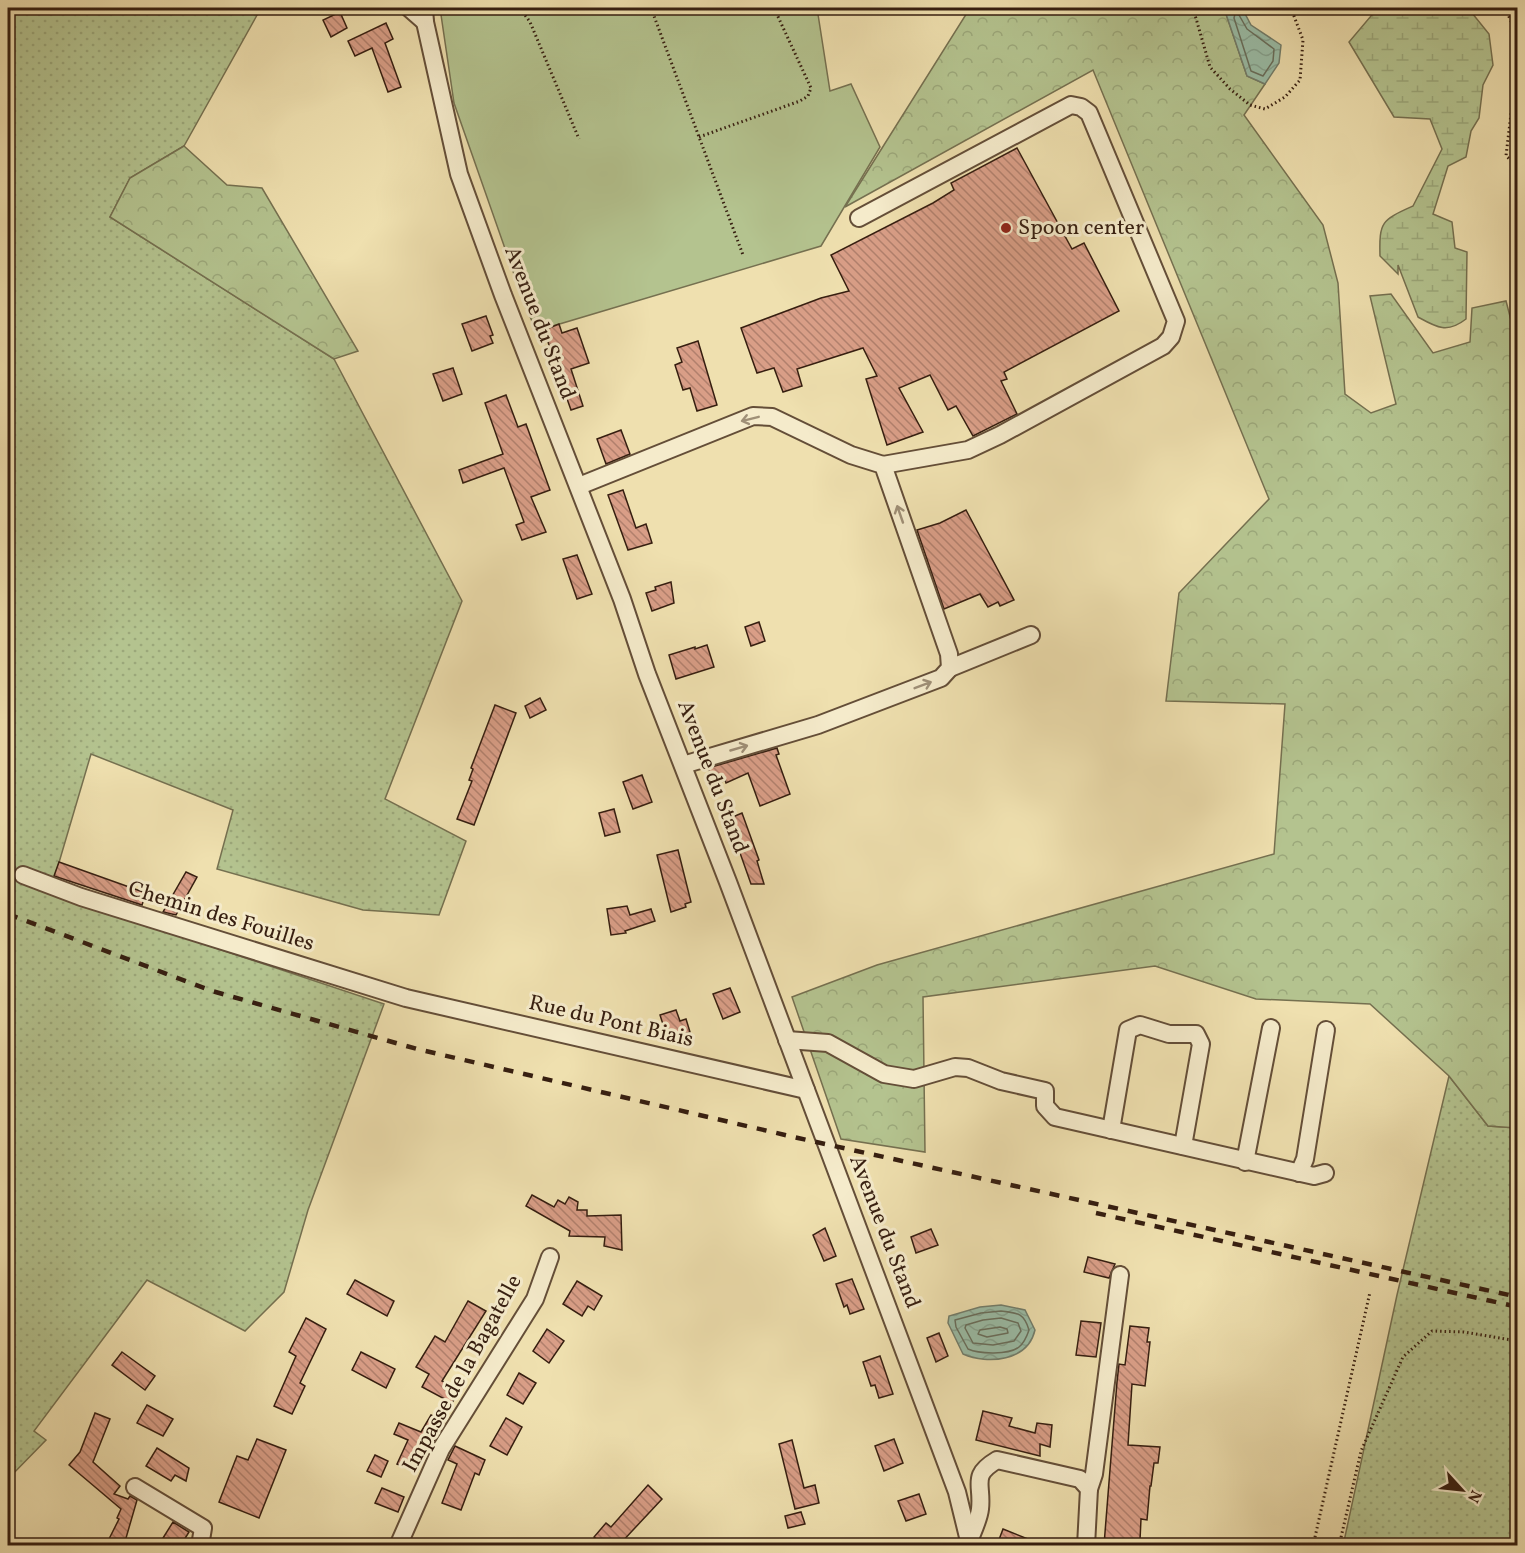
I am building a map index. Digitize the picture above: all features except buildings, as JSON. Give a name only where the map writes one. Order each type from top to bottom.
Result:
[{"type":"street","name":"Avenue du Stand","points":[[409,8],[424,15],[459,174],[503,294],[579,486],[647,674],[957,1492],[969,1543]]},
{"type":"street","points":[[579,486],[753,416],[772,417],[851,455],[883,465],[968,450],[1000,435],[1163,346],[1171,337],[1176,321],[1089,113],[1081,106],[1071,105],[859,218]]},
{"type":"street","points":[[883,465],[949,654],[950,668]]},
{"type":"street","points":[[683,765],[818,725],[941,678],[950,668],[1031,635]]},
{"type":"street","name":"Chemin des Fouilles","points":[[24,875],[81,897],[406,998]]},
{"type":"street","name":"Rue du Pont Biais","points":[[406,998],[806,1090]]},
{"type":"street","points":[[1111,1130],[1128,1030],[1140,1025],[1169,1034],[1196,1034],[1201,1044],[1183,1146]]},
{"type":"street","points":[[1245,1162],[1271,1028]]},
{"type":"street","points":[[1299,1173],[1305,1159],[1326,1030]]},
{"type":"street","points":[[787,1040],[828,1043],[884,1074],[914,1079],[955,1067],[968,1068],[1001,1081],[1045,1091],[1045,1106],[1055,1118],[1245,1162],[1314,1176],[1325,1173]]},
{"type":"street","name":"Impasse de la Bagatelle","points":[[398,1545],[441,1449],[535,1299],[550,1257]]},
{"type":"street","points":[[1086,1545],[1089,1489],[1094,1474],[1120,1275]]},
{"type":"street","points":[[969,1543],[980,1510],[979,1479],[985,1467],[997,1460],[1080,1479],[1089,1489]]},
{"type":"street","points":[[135,1487],[203,1528],[200,1545]]},
{"type":"path","points":[[520,8],[530,22],[579,139]]},
{"type":"path","points":[[651,8],[743,255]]},
{"type":"path","points":[[699,137],[800,101],[808,96],[811,88],[774,8]]},
{"type":"path","points":[[1193,8],[1210,67],[1230,89],[1250,105],[1265,109],[1285,97],[1300,80],[1303,40],[1291,8]]},
{"type":"path","points":[[1505,8],[1516,32],[1513,97],[1506,156],[1518,166]]},
{"type":"path","points":[[1313,1545],[1370,1292]]},
{"type":"path","points":[[1339,1545],[1361,1451],[1403,1358],[1432,1331],[1464,1332],[1518,1341]]},
{"type":"green space","points":[[8,8],[261,8],[184,146],[130,178],[110,217],[334,359],[462,601],[385,799],[466,841],[439,915],[363,910],[217,869],[233,810],[91,754],[50,893],[384,1004],[308,1210],[284,1292],[245,1331],[147,1280],[34,1431],[46,1440],[8,1479]]},
{"type":"green space","points":[[440,8],[817,8],[830,91],[851,84],[880,147],[821,246],[536,331],[454,103]]},
{"type":"green space","points":[[970,8],[1224,8],[1247,76],[1265,84],[1244,115],[1323,225],[1338,283],[1345,394],[1371,413],[1396,404],[1370,296],[1391,294],[1433,353],[1470,342],[1472,308],[1506,301],[1517,343],[1517,1128],[1488,1126],[1449,1076],[1370,1004],[1256,999],[1155,966],[923,997],[925,1152],[841,1139],[792,997],[877,965],[1274,854],[1285,704],[1166,701],[1179,593],[1269,499],[1093,70],[845,207]]},
{"type":"green space","points":[[1380,8],[1468,8],[1489,34],[1493,65],[1483,85],[1479,118],[1471,131],[1466,157],[1448,166],[1433,214],[1452,222],[1455,248],[1467,252],[1466,319],[1447,328],[1436,326],[1418,317],[1398,265],[1398,274],[1380,256],[1380,235],[1384,223],[1413,206],[1442,149],[1430,119],[1394,117],[1349,42]]},
{"type":"green space","points":[[184,146],[227,185],[262,188],[358,351],[334,359],[110,217],[130,178]]},
{"type":"green space","points":[[1449,1076],[1488,1126],[1517,1128],[1517,1545],[1343,1546],[1397,1295]]},
{"type":"water","points":[[1224,8],[1242,8],[1251,25],[1281,45],[1279,63],[1265,84],[1247,76]]},
{"type":"water","points":[[1001,1305],[1025,1310],[1035,1330],[1031,1340],[1016,1354],[1006,1358],[984,1359],[963,1354],[948,1323],[949,1316],[980,1307]]},
{"type":"railway","points":[[8,914],[212,991],[417,1049],[798,1138],[1518,1297]]},
{"type":"railway","points":[[1096,1213],[1518,1307]]},
{"type":"place","name":"Spoon center","points":[[1006,228]]}]
